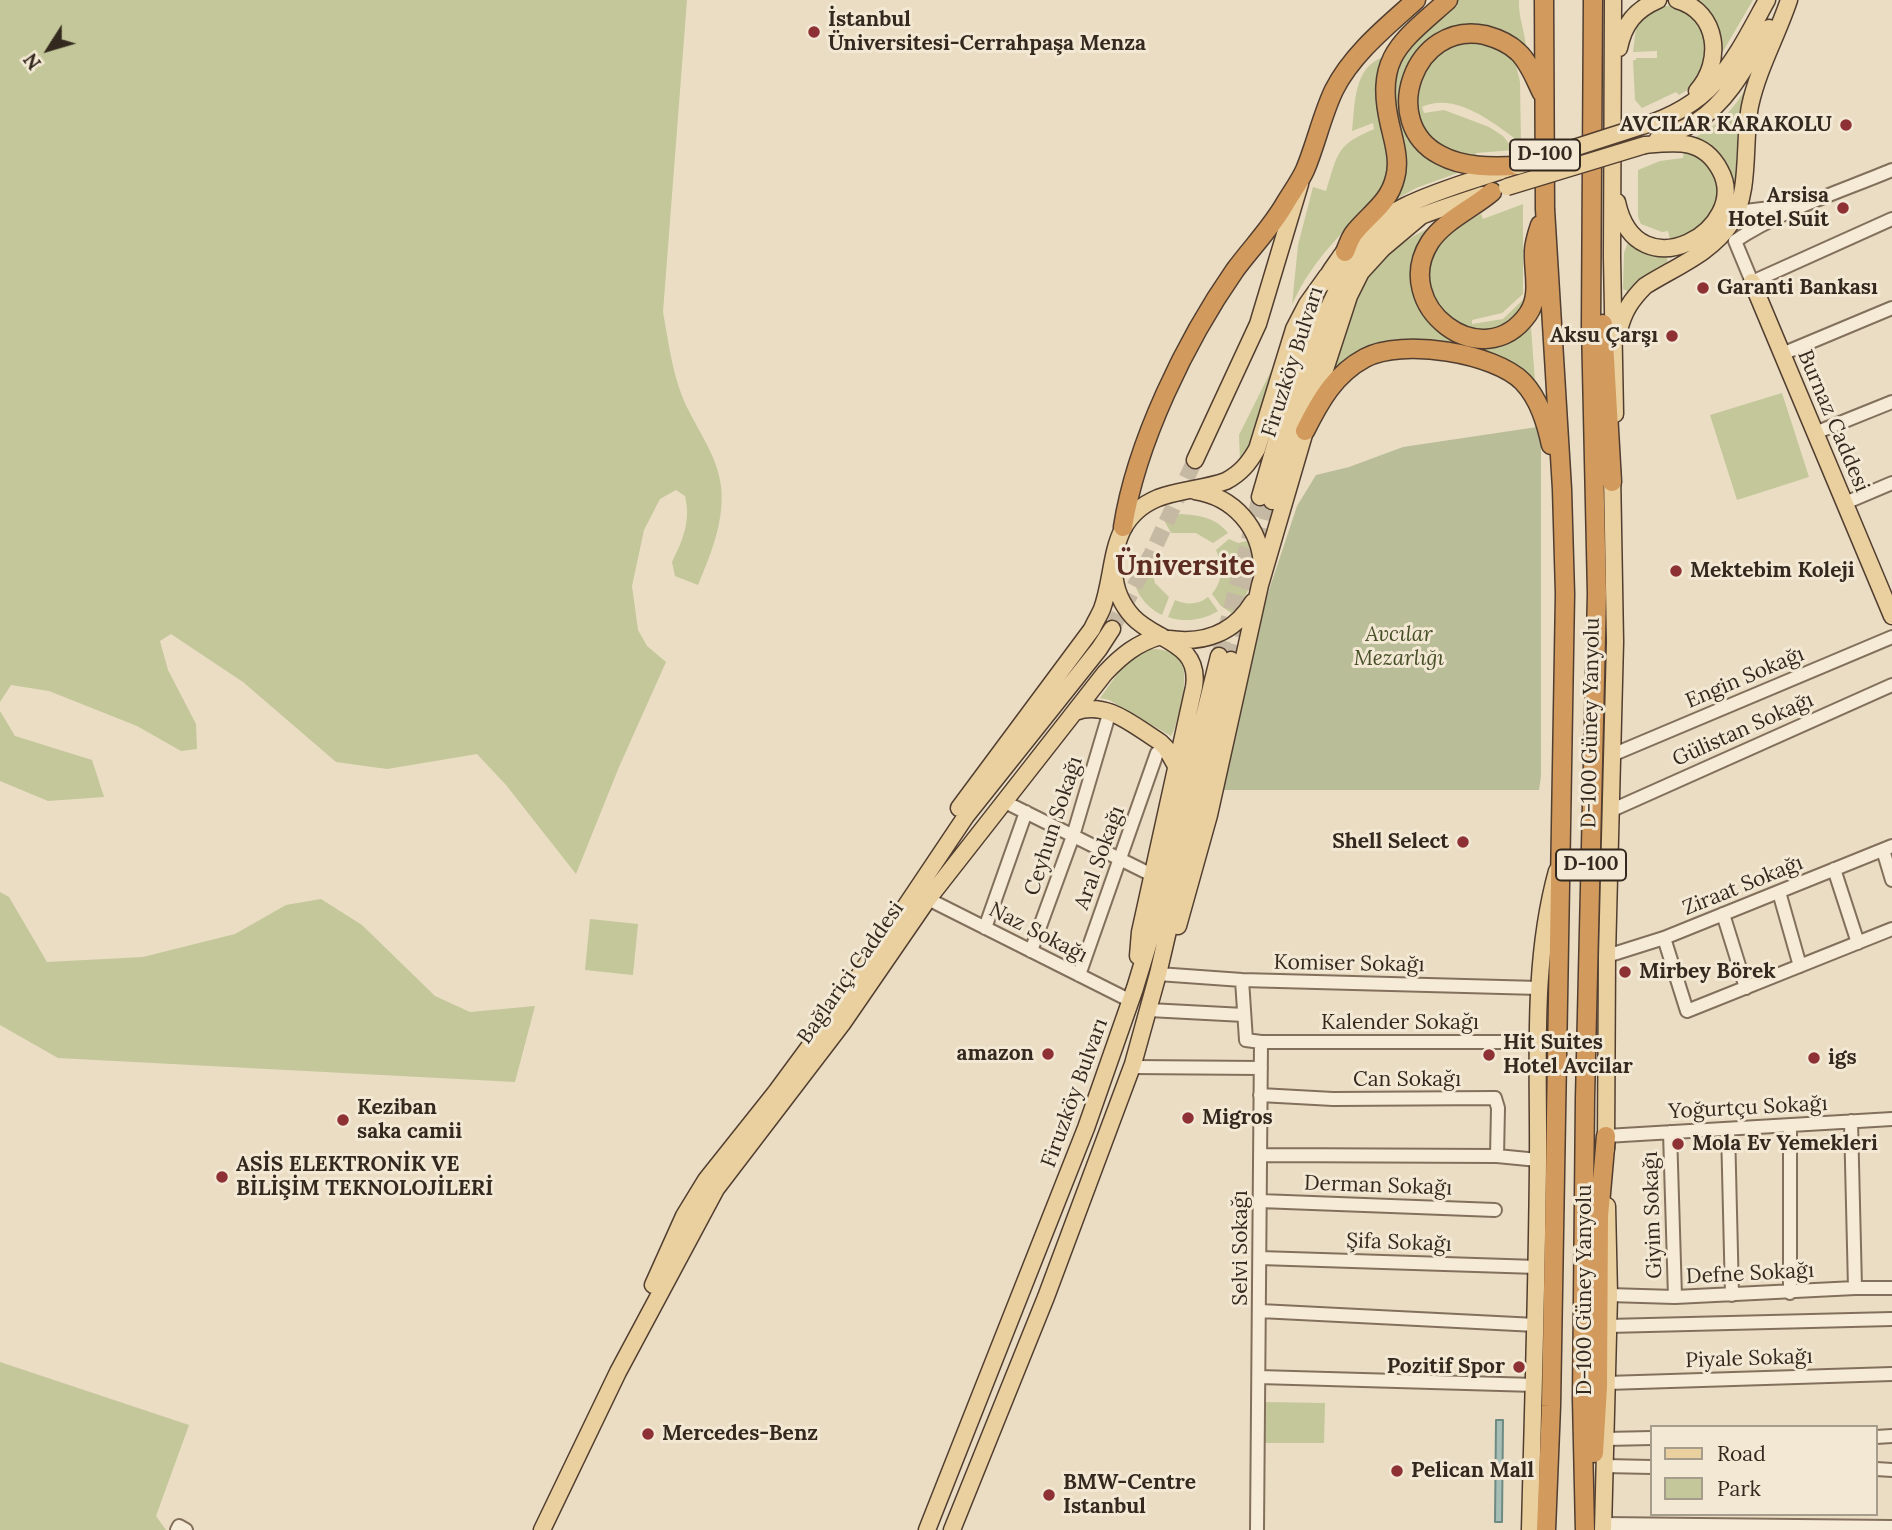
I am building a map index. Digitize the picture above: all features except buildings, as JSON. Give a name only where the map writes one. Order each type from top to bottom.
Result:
[{"type":"highway","points":[[1123,527],[1126,508],[1154,424],[1196,336],[1229,280],[1276,218],[1304,172],[1334,90],[1354,60],[1416,0]]},
{"type":"highway","points":[[1345,252],[1352,235],[1384,202],[1396,177],[1397,164],[1384,99],[1386,72],[1390,60],[1404,41],[1448,0]]},
{"type":"highway","name":"D-100","points":[[1544,0],[1545,209],[1562,489],[1565,621],[1551,1406],[1546,1530]]},
{"type":"highway","name":"D-100","points":[[1585,1530],[1582,1372],[1585,1086],[1597,594],[1591,325],[1590,124],[1593,0]]},
{"type":"highway","points":[[1518,166],[1481,166],[1462,163],[1437,154],[1415,127],[1410,115],[1409,98],[1414,72],[1421,58],[1442,41],[1465,34],[1493,37],[1517,50],[1546,101]]},
{"type":"highway","points":[[1499,189],[1439,231],[1431,240],[1421,264],[1422,289],[1431,312],[1450,330],[1462,336],[1477,339],[1498,335],[1527,316],[1536,293],[1534,250],[1545,209]]},
{"type":"highway","points":[[1592,234],[1602,314],[1612,482]]},
{"type":"highway","points":[[1305,431],[1336,380],[1366,358],[1385,351],[1406,348],[1422,348],[1471,358],[1505,369],[1529,389],[1543,416],[1562,489]]},
{"type":"highway","points":[[1584,1497],[1592,1482],[1597,1399],[1599,1216],[1605,1136]]},
{"type":"main road","name":"D-100 Güney Yanyolu","points":[[1603,1527],[1609,1295],[1605,1136],[1607,956],[1615,642],[1612,482],[1616,390],[1612,176],[1613,0]]},
{"type":"main road","points":[[1613,71],[1625,26],[1645,6],[1658,0]]},
{"type":"main road","points":[[1677,0],[1698,10],[1713,33],[1714,42],[1712,67],[1704,83],[1683,110]]},
{"type":"main road","name":"Firuzköy Bulvarı","points":[[1767,0],[1731,64],[1712,89],[1683,110],[1410,202],[1385,215],[1362,234],[1327,275],[1307,328],[1266,499],[1329,307],[1337,288],[1375,240],[1391,228],[1420,217],[1499,189],[1645,145],[1697,121],[1722,99],[1788,0]]},
{"type":"main road","points":[[1615,346],[1623,313],[1636,295],[1645,286],[1710,246],[1731,224],[1737,212],[1751,103],[1788,0]]},
{"type":"main road","points":[[1612,176],[1620,212],[1626,227],[1635,238],[1648,246],[1664,250],[1676,248],[1701,234],[1720,214],[1725,200],[1727,189],[1716,162],[1707,152],[1695,146],[1682,143],[1645,145]]},
{"type":"main road","points":[[1195,460],[1258,324],[1304,172]]},
{"type":"main road","points":[[1158,974],[1175,936],[1189,892],[1260,585],[1305,431],[1349,296],[1361,272],[1382,249],[1420,217]]},
{"type":"main road","points":[[1193,491],[1208,493],[1231,505],[1249,524],[1259,544],[1262,564],[1260,585],[1252,604],[1240,620],[1223,632],[1204,639],[1184,641],[1147,629],[1133,618],[1122,603],[1115,587],[1113,553],[1123,527],[1136,512],[1155,500],[1226,481],[1237,475],[1251,460],[1294,329],[1327,275]]},
{"type":"main road","name":"Burnaz Caddesi","points":[[1752,282],[1844,503],[1885,582],[1892,616]]},
{"type":"main road","points":[[937,858],[957,810],[1092,629],[1102,608],[1113,563]]},
{"type":"main road","name":"Bağlariçi Caddesi","points":[[757,1125],[966,816],[1112,629]]},
{"type":"main road","points":[[1133,994],[1139,932],[1195,679],[1191,663],[1180,648],[1165,637]]},
{"type":"main road","name":"Bağlariçi Caddesi","points":[[542,1530],[618,1371],[643,1305],[684,1216],[706,1180],[757,1125],[842,1024],[928,899],[1105,673],[1125,652],[1139,643],[1165,637]]},
{"type":"main road","name":"Firuzköy Bulvarı","points":[[927,1530],[1086,1128],[1133,994],[1163,896],[1178,817],[1225,658],[1158,974],[1133,1067],[1046,1297],[952,1530]]},
{"type":"main road","points":[[1075,712],[1094,708],[1110,711],[1160,742],[1175,764]]},
{"type":"main road","points":[[1530,1530],[1537,1267],[1539,988],[1545,926],[1559,862]]},
{"type":"main road","points":[[981,1456],[971,1445],[985,1399],[987,1375]]},
{"type":"street","points":[[1892,170],[1747,233],[1735,242],[1752,282],[1892,219]]},
{"type":"street","points":[[1737,212],[1787,206],[1802,208]]},
{"type":"street","points":[[1782,354],[1892,308]]},
{"type":"street","points":[[1815,433],[1892,402]]},
{"type":"street","points":[[1844,503],[1892,483]]},
{"type":"street","name":"Engin Sokağı","points":[[1612,755],[1892,637]]},
{"type":"street","name":"Gülistan Sokağı","points":[[1610,811],[1892,685]]},
{"type":"street","name":"Ceyhun Sokağı","points":[[1031,951],[1073,836],[1110,711]]},
{"type":"street","name":"Aral Sokağı","points":[[1079,975],[1157,753]]},
{"type":"street","points":[[1005,802],[1152,875]]},
{"type":"street","points":[[985,928],[1026,812]]},
{"type":"street","points":[[1887,848],[1892,880]]},
{"type":"street","name":"Ziraat Sokağı","points":[[1607,956],[1664,938],[1887,848]]},
{"type":"street","points":[[1834,869],[1858,943]]},
{"type":"street","points":[[1779,892],[1800,966]]},
{"type":"street","name":"Naz Sokağı","points":[[928,899],[1079,975],[1133,994]]},
{"type":"street","points":[[1723,914],[1745,988]]},
{"type":"street","points":[[1664,938],[1687,1011],[1892,929]]},
{"type":"street","name":"Komiser Sokağı","points":[[1158,974],[1242,980],[1539,988]]},
{"type":"street","points":[[1242,980],[1246,1040],[1261,1042]]},
{"type":"street","points":[[1149,1010],[1244,1015]]},
{"type":"street","name":"Kalender Sokağı","points":[[1261,1042],[1539,1042]]},
{"type":"street","name":"Selvi Sokağı","points":[[1257,1530],[1261,1042]]},
{"type":"street","points":[[1133,1067],[1261,1069]]},
{"type":"street","name":"Can Sokağı","points":[[1261,1095],[1333,1099],[1495,1098],[1498,1108],[1497,1156]]},
{"type":"street","name":"Yoğurtçu Sokağı","points":[[1605,1136],[1892,1119]]},
{"type":"street","points":[[1851,1121],[1856,1288]]},
{"type":"street","points":[[1790,1125],[1790,1293]]},
{"type":"street","points":[[1728,1129],[1732,1295]]},
{"type":"street","name":"Giyim Sokağı","points":[[1670,1132],[1675,1297]]},
{"type":"street","points":[[1260,1155],[1497,1156],[1538,1160]]},
{"type":"street","name":"Derman Sokağı","points":[[1260,1201],[1495,1210]]},
{"type":"street","name":"Şifa Sokağı","points":[[1260,1258],[1537,1267]]},
{"type":"street","name":"Defne Sokağı","points":[[1609,1295],[1675,1297],[1892,1288]]},
{"type":"street","points":[[1260,1311],[1536,1325]]},
{"type":"street","points":[[1608,1326],[1892,1319]]},
{"type":"street","name":"Piyale Sokağı","points":[[1607,1383],[1892,1374]]},
{"type":"street","points":[[1259,1377],[1535,1385]]},
{"type":"street","points":[[1605,1439],[1650,1438]]},
{"type":"street","points":[[1605,1466],[1650,1467]]},
{"type":"street","points":[[1603,1527],[1892,1527]]},
{"type":"green space","points":[[0,0],[687,0],[663,312],[679,386],[719,474],[721,511],[712,549],[698,585],[675,576],[672,562],[685,530],[685,496],[676,490],[660,499],[644,530],[632,586],[638,630],[647,646],[666,662],[619,767],[576,874],[506,785],[477,754],[387,769],[336,762],[243,682],[171,634],[160,641],[168,670],[196,724],[197,749],[181,751],[137,726],[49,691],[11,685],[0,702]]},
{"type":"green space","points":[[1457,0],[1519,0],[1526,48],[1490,27],[1481,26],[1472,26],[1433,40],[1406,121],[1463,171],[1416,188],[1393,201],[1390,110],[1398,62],[1425,30]]},
{"type":"green space","points":[[1696,0],[1753,0],[1722,53],[1716,23]]},
{"type":"green space","points":[[1674,5],[1691,12],[1707,37],[1704,66],[1689,89],[1642,108],[1635,100],[1633,60],[1657,58],[1657,51],[1633,52],[1636,28],[1632,26],[1658,7]]},
{"type":"green space","points":[[1485,42],[1502,47],[1518,61],[1516,65],[1520,82],[1521,143],[1487,119],[1461,106],[1435,103],[1422,107],[1424,113],[1444,110],[1489,127],[1503,136],[1514,150],[1476,153],[1475,158],[1446,149],[1426,131],[1417,106],[1418,92],[1428,66],[1446,47],[1459,43]]},
{"type":"green space","points":[[1384,57],[1390,144],[1388,185],[1322,256],[1292,305],[1298,245],[1313,187],[1326,191],[1340,152],[1352,140],[1374,129],[1373,123],[1352,131],[1355,99],[1366,69]]},
{"type":"green space","points":[[1752,74],[1738,123],[1735,185],[1731,185],[1719,157],[1694,138],[1729,111]]},
{"type":"green space","points":[[1684,152],[1702,159],[1709,166],[1717,182],[1717,201],[1714,210],[1701,226],[1671,243],[1668,231],[1662,232],[1641,224],[1638,217],[1638,170],[1660,161],[1683,158]]},
{"type":"green space","points":[[1523,204],[1523,294],[1502,313],[1472,320],[1472,324],[1503,319],[1529,294],[1518,318],[1493,331],[1466,331],[1433,306],[1425,274],[1430,256],[1454,229],[1481,214],[1483,219]]},
{"type":"green space","points":[[1435,225],[1413,287],[1419,309],[1443,335],[1465,344],[1488,343],[1527,325],[1531,328],[1535,381],[1522,371],[1418,341],[1393,342],[1370,349],[1328,376],[1344,326],[1362,286],[1390,253]]},
{"type":"green space","points":[[1628,242],[1653,256],[1667,257],[1668,265],[1627,291],[1623,289],[1624,253]]},
{"type":"green space","points":[[1273,367],[1266,399],[1246,457],[1240,461],[1239,435]]},
{"type":"green space","points":[[1782,393],[1809,477],[1737,500],[1710,415]]},
{"type":"green space","name":"Avcılar Mezarlığı","points":[[1537,427],[1541,445],[1539,790],[1220,790],[1261,614],[1297,506],[1316,475],[1349,467],[1403,447]]},
{"type":"green space","points":[[1180,514],[1212,520],[1228,533],[1213,543],[1196,533],[1171,533],[1164,520]]},
{"type":"green space","points":[[1229,539],[1238,543],[1247,541],[1253,570],[1249,589],[1233,614],[1221,606],[1212,594],[1221,573],[1216,550]]},
{"type":"green space","points":[[1134,568],[1151,568],[1155,583],[1169,597],[1162,615],[1140,596],[1135,583]]},
{"type":"green space","points":[[1208,597],[1218,611],[1194,620],[1168,617],[1175,600],[1192,603]]},
{"type":"green space","points":[[1149,649],[1173,654],[1183,667],[1184,687],[1171,736],[1109,700],[1100,698],[1126,662]]},
{"type":"green space","points":[[0,711],[15,736],[92,760],[104,797],[48,801],[0,781]]},
{"type":"green space","points":[[0,892],[9,897],[47,962],[143,957],[235,934],[286,905],[321,899],[362,925],[435,996],[470,1012],[535,1006],[515,1082],[58,1058],[0,1025]]},
{"type":"green space","points":[[590,919],[638,924],[633,975],[585,970]]},
{"type":"green space","points":[[0,1362],[189,1425],[156,1516],[166,1530],[0,1530]]},
{"type":"green space","points":[[1263,1402],[1325,1403],[1324,1443],[1261,1443]]},
{"type":"water","points":[[1496,1420],[1503,1420],[1502,1522],[1495,1522]]},
{"type":"tunnel","points":[[1112,629],[1152,553],[1195,460]]},
{"type":"tunnel","points":[[1219,656],[1260,497]]},
{"type":"tunnel","points":[[1231,660],[1272,501]]},
{"type":"place","name":"İstanbul Üniversitesi-Cerrahpaşa Menza","points":[[814,32]]},
{"type":"place","name":"AVCILAR KARAKOLU","points":[[1846,125]]},
{"type":"place","name":"Arsisa Hotel Suit","points":[[1843,208]]},
{"type":"place","name":"Garanti Bankası","points":[[1703,288]]},
{"type":"place","name":"Aksu Çarşı","points":[[1672,336]]},
{"type":"place","name":"Mektebim Koleji","points":[[1676,571]]},
{"type":"place","name":"Shell Select","points":[[1463,842]]},
{"type":"place","name":"Mirbey Börek","points":[[1625,972]]},
{"type":"place","name":"amazon","points":[[1048,1054]]},
{"type":"place","name":"Hit Suites Hotel Avcilar","points":[[1489,1055]]},
{"type":"place","name":"igs","points":[[1814,1058]]},
{"type":"place","name":"Migros","points":[[1188,1118]]},
{"type":"place","name":"Keziban saka camii","points":[[343,1120]]},
{"type":"place","name":"Mola Ev Yemekleri","points":[[1678,1144]]},
{"type":"place","name":"ASİS ELEKTRONİK VE BİLİŞİM TEKNOLOJİLERİ","points":[[222,1177]]},
{"type":"place","name":"Pozitif Spor","points":[[1519,1367]]},
{"type":"place","name":"Mercedes-Benz","points":[[648,1434]]},
{"type":"place","name":"Pelican Mall","points":[[1397,1471]]},
{"type":"place","name":"BMW-Centre Istanbul","points":[[1049,1495]]},
{"type":"district","name":"Üniversite","points":[[1185,567]]}]
